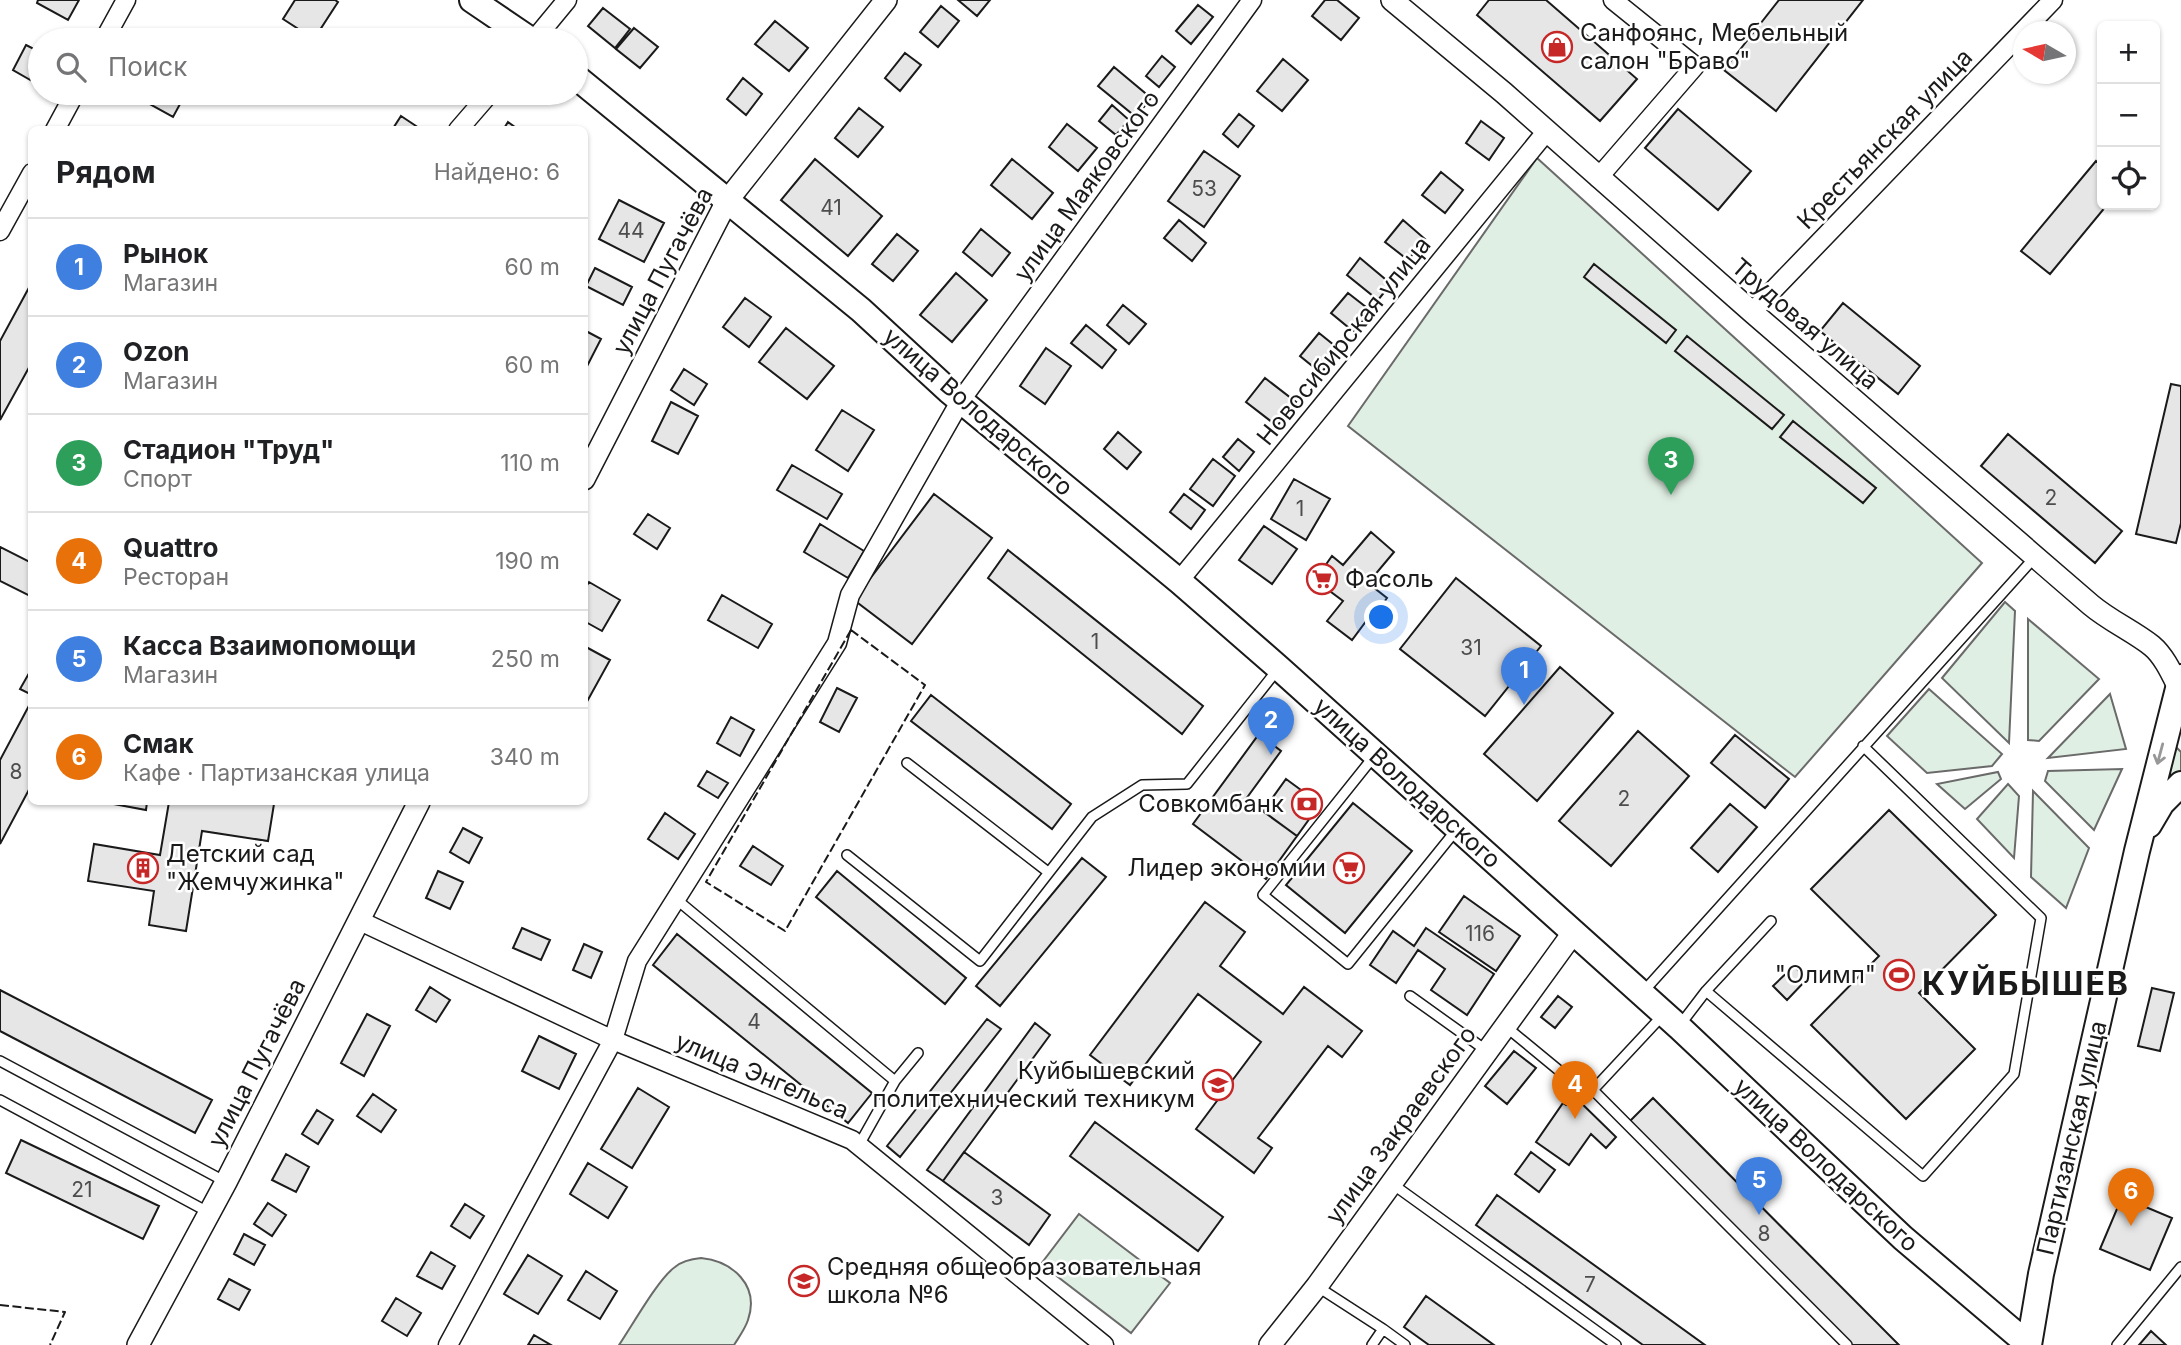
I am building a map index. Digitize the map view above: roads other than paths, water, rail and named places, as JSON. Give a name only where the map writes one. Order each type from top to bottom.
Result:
[{"type":"main road","points":[[472,0],[515,28]]},
{"type":"main road","name":"улица Володарского","points":[[588,87],[860,310],[961,400],[1279,668],[1672,1020],[1903,1238],[2029,1345]]},
{"type":"main road","points":[[2180,684],[2178,708],[2181,727]]},
{"type":"main road","points":[[2137,851],[2180,684]]},
{"type":"main road","points":[[2137,851],[2162,803],[2181,784]]},
{"type":"main road","name":"Партизанская улица","points":[[2029,1345],[2041,1274],[2137,851]]},
{"type":"street","points":[[111,28],[126,0]]},
{"type":"street","points":[[543,28],[567,0]]},
{"type":"street","name":"улица Пугачёва","points":[[588,472],[727,201],[886,0]]},
{"type":"street","name":"улица Маяковского","points":[[448,1345],[613,1040],[638,961],[836,643],[850,595],[961,400],[1252,0]]},
{"type":"street","name":"Трудовая улица","points":[[1392,0],[1504,93],[1752,313],[2035,557],[2107,618],[2152,647],[2180,684]]},
{"type":"street","points":[[1598,178],[1695,66],[1613,0]]},
{"type":"street","name":"Крестьянская улица","points":[[1752,313],[2053,0]]},
{"type":"street","points":[[57,126],[69,105]]},
{"type":"street","points":[[461,126],[480,105]]},
{"type":"street","name":"Новосибирская улица","points":[[1179,581],[1546,132]]},
{"type":"street","points":[[0,231],[28,180]]},
{"type":"street","name":"улица Пугачёва","points":[[138,1345],[210,1213],[417,805]]},
{"type":"street","name":"улица Энгельса","points":[[358,920],[613,1040],[852,1140],[1104,1345]]},
{"type":"street","name":"улица Закраевского","points":[[1270,1345],[1317,1286],[1573,933]]},
{"type":"lane","points":[[1642,994],[2035,557]]},
{"type":"lane","points":[[847,855],[979,961],[1092,817],[1142,785],[1187,784],[1279,668]]},
{"type":"lane","points":[[1706,991],[1923,1176],[2014,1074],[2041,918],[1863,746]]},
{"type":"lane","points":[[1375,755],[1263,895],[1348,964],[1458,828]]},
{"type":"lane","points":[[906,763],[1048,872]]},
{"type":"lane","points":[[676,899],[895,1080]]},
{"type":"lane","points":[[1593,1090],[1706,991],[1771,921]]},
{"type":"lane","points":[[1409,996],[1488,1051]]},
{"type":"lane","points":[[1505,1026],[1573,1082],[1593,1090],[1847,1345]]},
{"type":"lane","points":[[859,1145],[895,1080],[918,1052]]},
{"type":"lane","points":[[0,1061],[226,1182]]},
{"type":"lane","points":[[0,1100],[210,1213]]},
{"type":"lane","points":[[1391,1183],[1616,1345]]},
{"type":"lane","points":[[2117,1345],[2181,1267]]},
{"type":"lane","points":[[1317,1286],[1405,1345]]},
{"type":"lane","points":[[1372,1345],[1383,1329]]},
{"type":"place","name":"Санфоянс, Мебельный салон \"Браво\"","points":[[1557,47]]},
{"type":"place","name":"Стадион \"Труд\"","points":[[1671,495]]},
{"type":"place","name":"Фасоль","points":[[1322,579]]},
{"type":"place","name":"Рынок","points":[[1524,705]]},
{"type":"place","name":"Ozon","points":[[1271,755]]},
{"type":"place","name":"Совкомбанк","points":[[1307,804]]},
{"type":"place","name":"Детский сад \"Жемчужинка\"","points":[[143,868]]},
{"type":"place","name":"Лидер экономии","points":[[1349,868]]},
{"type":"place","name":"\"Олимп\"","points":[[1899,975]]},
{"type":"place","name":"Куйбышевский политехнический техникум","points":[[1218,1085]]},
{"type":"place","name":"Quattro","points":[[1575,1119]]},
{"type":"place","name":"Касса Взаимопомощи","points":[[1759,1215]]},
{"type":"place","name":"Смак","points":[[2131,1226]]},
{"type":"place","name":"Средняя общеобразовательная школа №6","points":[[804,1281]]},
{"type":"district","name":"КУЙБЫШЕВ","points":[[2026,984]]}]
